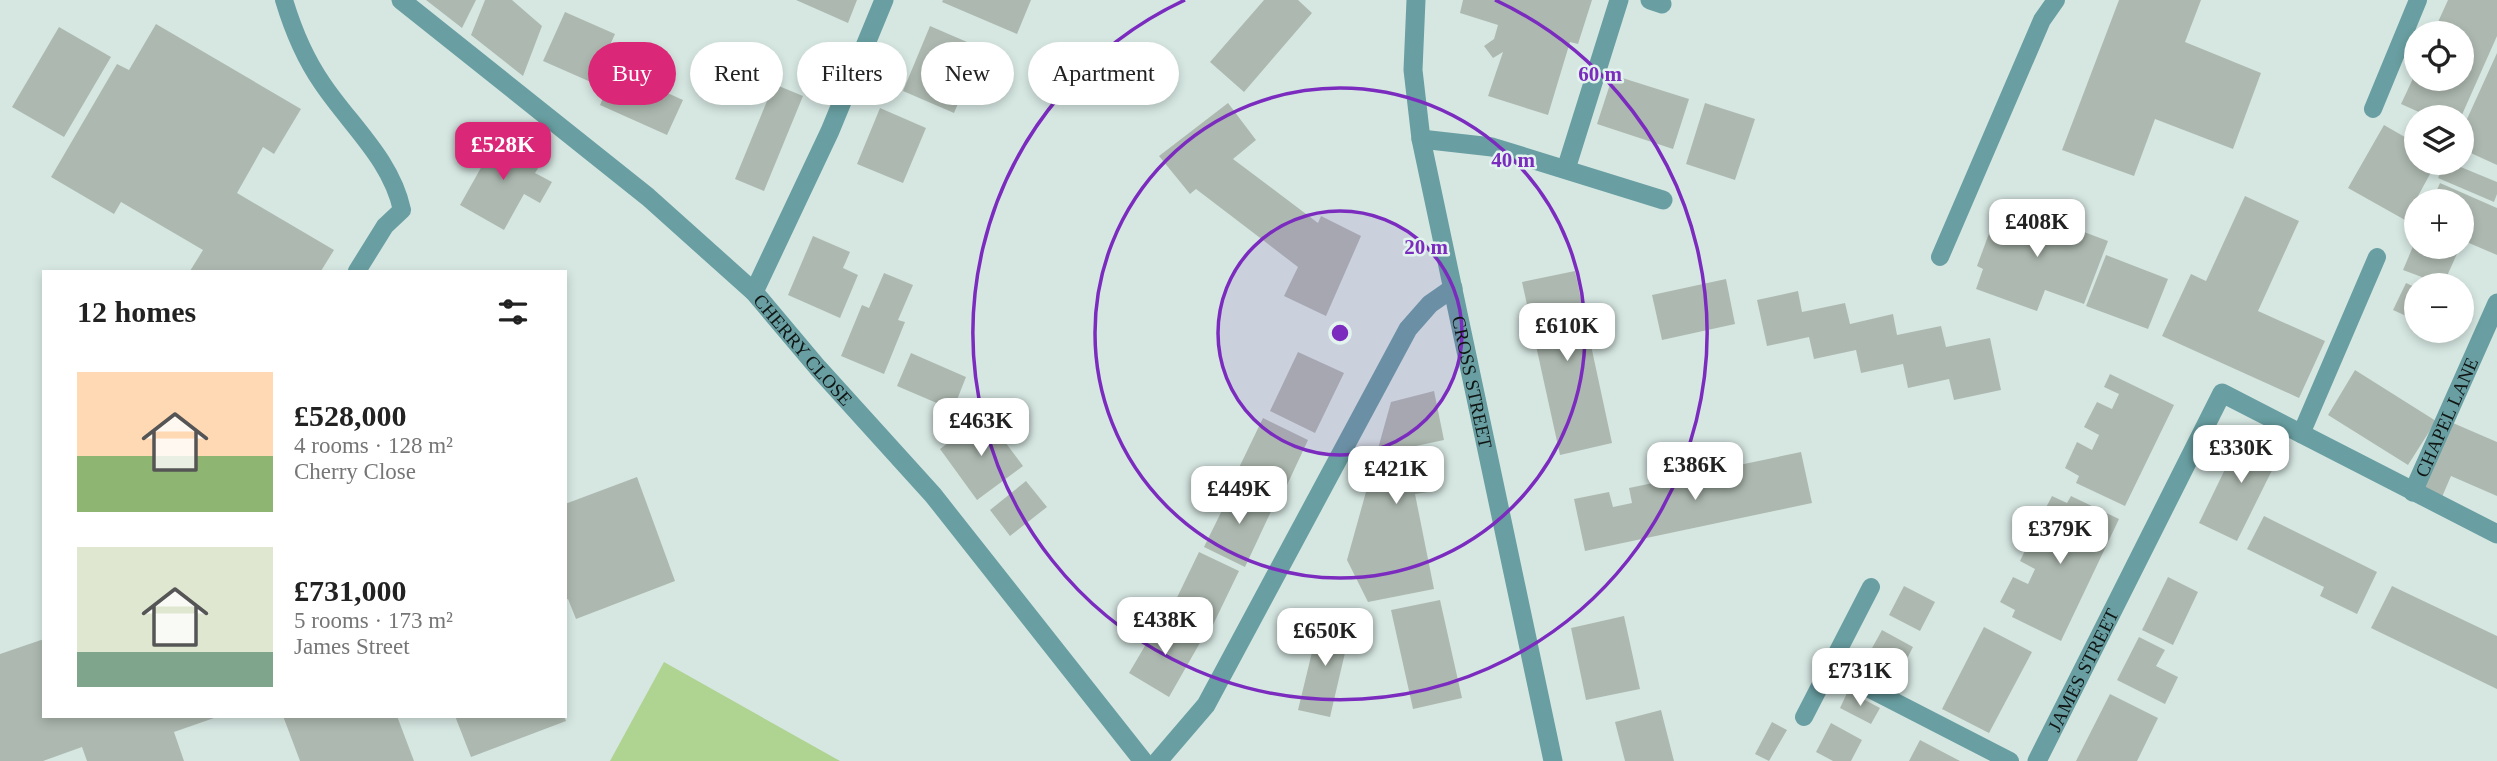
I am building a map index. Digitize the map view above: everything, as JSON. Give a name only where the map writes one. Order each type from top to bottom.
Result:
[{"type":"street","name":"CHERRY CLOSE","points":[[401,0],[648,197],[754,292],[818,368],[933,495],[1143,761]]},
{"type":"street","points":[[754,292],[830,131],[884,0]]},
{"type":"street","name":"CROSS STREET","points":[[1416,0],[1413,70],[1421,139],[1553,761]]},
{"type":"street","points":[[1566,169],[1619,0]]},
{"type":"street","points":[[1421,139],[1492,148],[1663,200]]},
{"type":"street","points":[[1158,761],[1206,705],[1408,329],[1430,304],[1452,288]]},
{"type":"street","name":"CHAPEL LANE","points":[[2413,492],[2497,303]]},
{"type":"street","name":"JAMES STREET","points":[[2037,761],[2222,393],[2301,433]]},
{"type":"street","points":[[2301,433],[2497,534]]},
{"type":"lane","points":[[284,0],[301,50],[322,84],[382,161],[400,199],[402,210],[385,226],[358,270]]},
{"type":"lane","points":[[1940,257],[2042,20],[2056,0]]},
{"type":"lane","points":[[2373,109],[2418,0]]},
{"type":"lane","points":[[2301,433],[2377,257]]},
{"type":"lane","points":[[1804,717],[1871,587]]},
{"type":"lane","points":[[1829,668],[2010,761]]},
{"type":"green space","points":[[664,662],[840,761],[610,761]]},
{"type":"building","points":[[426,0],[476,0],[462,28]]},
{"type":"building","points":[[485,0],[512,0],[542,26],[523,76],[471,35]]},
{"type":"building","points":[[796,0],[857,0],[848,23]]},
{"type":"building","points":[[1031,0],[1017,34],[942,2]]},
{"type":"building","points":[[1264,0],[1298,0],[1312,13],[1244,92],[1210,62]]},
{"type":"building","points":[[1463,0],[1592,0],[1578,44],[1570,42],[1548,115],[1488,96],[1503,52],[1493,58],[1484,46],[1494,39],[1498,25],[1460,13]]},
{"type":"building","points":[[2119,0],[2201,0],[2185,42],[2261,73],[2233,149],[2155,119],[2134,176],[2062,150]]},
{"type":"building","points":[[2448,0],[2497,0],[2497,36],[2474,88],[2474,21],[2438,21]]},
{"type":"building","points":[[565,12],[615,34],[611,42],[588,42],[588,81],[543,61]]},
{"type":"building","points":[[156,24],[301,109],[274,154],[263,147],[237,193],[334,250],[322,270],[191,270],[203,250],[121,202],[114,214],[51,177],[117,64],[129,70]]},
{"type":"building","points":[[930,26],[967,42],[923,42]]},
{"type":"building","points":[[59,27],[111,57],[64,137],[12,107]]},
{"type":"building","points":[[921,48],[921,99],[907,93],[907,81]]},
{"type":"building","points":[[2497,53],[2497,165],[2474,154],[2473,105]]},
{"type":"building","points":[[1613,75],[1689,99],[1673,149],[1597,124]]},
{"type":"building","points":[[783,88],[797,94],[797,105],[799,105],[764,191],[735,179],[765,105],[783,105]]},
{"type":"building","points":[[2407,91],[2473,91],[2466,105],[2401,104]]},
{"type":"building","points":[[676,97],[683,100],[667,135],[600,105],[676,105]]},
{"type":"building","points":[[1228,103],[1256,140],[1233,159],[1318,223],[1321,216],[1361,236],[1326,316],[1284,296],[1298,267],[1196,189],[1190,194],[1159,156]]},
{"type":"building","points":[[1705,103],[1755,119],[1735,180],[1686,164]]},
{"type":"building","points":[[935,105],[957,105],[954,113]]},
{"type":"building","points":[[880,108],[926,128],[903,183],[857,164]]},
{"type":"building","points":[[2384,125],[2404,137],[2404,175],[2429,175],[2422,189],[2404,189],[2404,219],[2348,188]]},
{"type":"building","points":[[481,131],[540,165],[535,173],[552,182],[540,203],[524,194],[504,230],[460,205],[487,157],[471,148]]},
{"type":"building","points":[[2474,172],[2497,182],[2497,194],[2494,202],[2474,193],[2474,189],[2464,189],[2438,178],[2439,175],[2474,175]]},
{"type":"building","points":[[2440,183],[2454,189],[2437,189]]},
{"type":"building","points":[[2245,196],[2299,221],[2258,311],[2325,341],[2299,398],[2162,336],[2191,274],[2206,281]]},
{"type":"building","points":[[2474,198],[2497,208],[2497,255],[2474,245]]},
{"type":"building","points":[[2001,201],[2108,241],[2084,304],[2045,290],[2037,311],[1976,289],[1983,269],[1977,266]]},
{"type":"building","points":[[813,236],[850,252],[843,268],[858,275],[840,318],[788,295]]},
{"type":"building","points":[[2106,255],[2168,279],[2148,329],[2086,306]]},
{"type":"building","points":[[2408,259],[2455,259],[2448,273],[2411,273],[2403,270]]},
{"type":"building","points":[[1575,271],[1612,443],[1560,455],[1522,282]]},
{"type":"building","points":[[884,273],[913,285],[898,320],[905,322],[884,374],[841,356],[862,305],[869,308]]},
{"type":"building","points":[[1726,279],[1735,324],[1662,340],[1652,295]]},
{"type":"building","points":[[2404,287],[2404,315],[2393,310]]},
{"type":"building","points":[[1798,291],[1802,312],[1845,303],[1850,324],[1893,314],[1897,335],[1941,326],[1946,347],[1990,338],[2001,390],[1954,400],[1949,379],[1908,388],[1903,364],[1861,373],[1856,350],[1814,359],[1809,337],[1767,346],[1757,300]]},
{"type":"building","points":[[1298,352],[1344,373],[1315,433],[1270,411]]},
{"type":"building","points":[[911,353],[966,377],[953,410],[897,386]]},
{"type":"building","points":[[2355,370],[2436,421],[2408,465],[2328,415]]},
{"type":"building","points":[[2110,374],[2174,405],[2125,506],[2076,483],[2079,476],[2065,468],[2077,442],[2092,450],[2099,435],[2084,427],[2097,402],[2112,409],[2119,394],[2104,387]]},
{"type":"building","points":[[1434,391],[1444,440],[1416,446],[1428,492],[1415,494],[1434,589],[1368,602],[1347,560],[1391,402]]},
{"type":"building","points":[[985,415],[1023,466],[977,500],[940,449]]},
{"type":"building","points":[[1263,418],[1308,440],[1280,500],[1234,478]]},
{"type":"building","points":[[2453,423],[2497,442],[2497,496],[2451,476],[2442,497],[2424,489]]},
{"type":"building","points":[[2244,430],[2283,448],[2237,541],[2199,523]]},
{"type":"building","points":[[1801,452],[1812,503],[1585,551],[1574,499],[1609,492],[1613,507],[1632,503],[1629,488]]},
{"type":"building","points":[[637,477],[675,581],[576,619],[567,599],[567,503]]},
{"type":"building","points":[[1026,481],[1047,507],[1010,536],[990,510]]},
{"type":"building","points":[[1234,486],[1274,505],[1245,567],[1204,547]]},
{"type":"building","points":[[2052,496],[2067,503],[2071,496],[2119,519],[2061,641],[2012,617],[2015,610],[2000,602],[2013,577],[2028,584],[2035,569],[2020,561],[2032,536],[2047,544],[2055,529],[2039,521]]},
{"type":"building","points":[[2264,516],[2377,572],[2357,614],[2320,596],[2324,587],[2247,549]]},
{"type":"building","points":[[1199,552],[1239,571],[1210,631],[1170,612]]},
{"type":"building","points":[[2168,577],[2198,592],[2173,645],[2142,630]]},
{"type":"building","points":[[1904,586],[1935,602],[1920,631],[1889,615]]},
{"type":"building","points":[[2392,586],[2497,636],[2497,689],[2371,628]]},
{"type":"building","points":[[1440,600],[1462,698],[1413,709],[1391,610]]},
{"type":"building","points":[[1624,616],[1640,689],[1586,700],[1571,628]]},
{"type":"building","points":[[1162,617],[1201,641],[1169,697],[1129,673]]},
{"type":"building","points":[[1320,619],[1351,627],[1330,717],[1298,710]]},
{"type":"building","points":[[1984,627],[2032,652],[1989,733],[1942,709]]},
{"type":"building","points":[[1882,630],[1913,647],[1898,676],[1866,659]]},
{"type":"building","points":[[2139,637],[2165,650],[2156,666],[2178,677],[2165,704],[2117,680]]},
{"type":"building","points":[[42,640],[42,718],[214,718],[174,732],[184,761],[87,761],[82,747],[43,761],[0,761],[0,654]]},
{"type":"building","points":[[1848,691],[1880,708],[1871,724],[1840,708]]},
{"type":"building","points":[[2110,694],[2158,718],[2137,761],[2076,761]]},
{"type":"building","points":[[1661,710],[1674,761],[1625,761],[1615,722]]},
{"type":"building","points":[[284,718],[398,718],[414,761],[300,761]]},
{"type":"building","points":[[456,718],[565,718],[566,721],[471,757]]},
{"type":"building","points":[[1772,722],[1787,730],[1769,761],[1755,754]]},
{"type":"building","points":[[1831,723],[1862,740],[1851,761],[1833,761],[1816,752]]},
{"type":"building","points":[[1920,740],[1960,761],[1909,761]]}]
